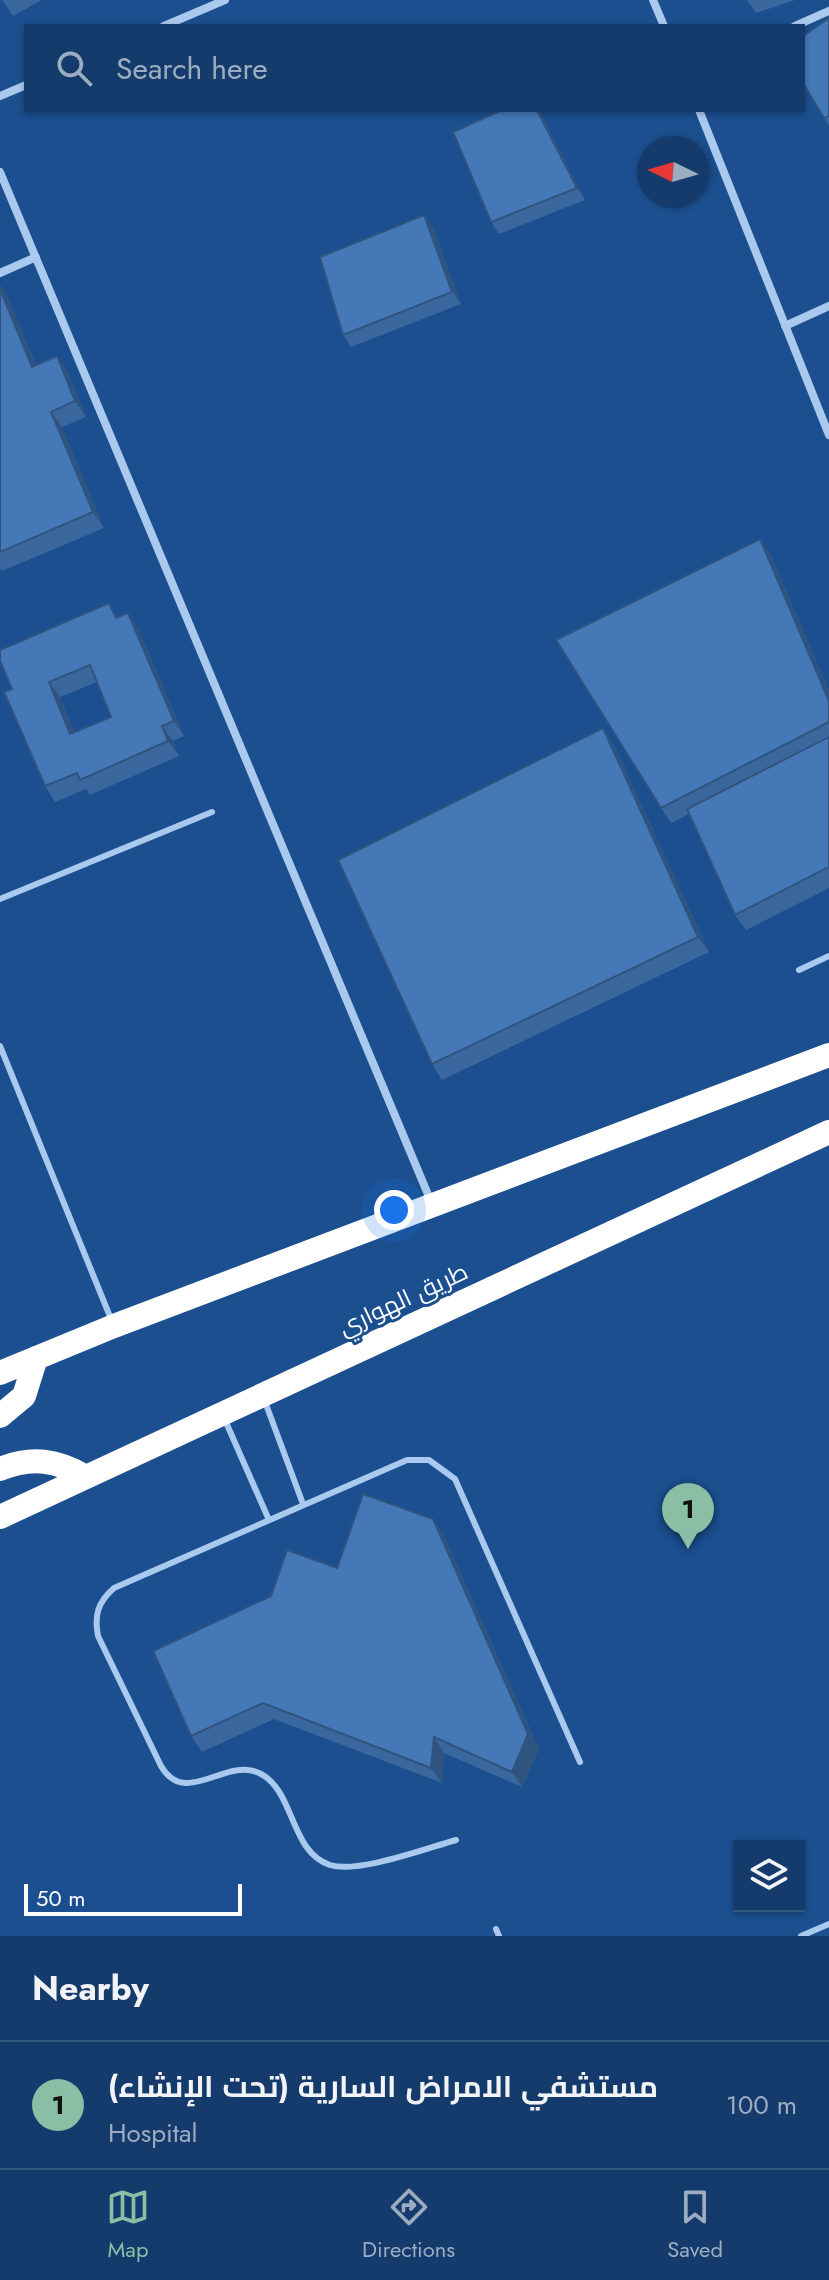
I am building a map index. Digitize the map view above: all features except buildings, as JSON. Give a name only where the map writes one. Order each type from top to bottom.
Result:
[{"type":"highway","points":[[0,1373],[114,1326],[829,1055]]},
{"type":"highway","name":"طريق الهواري","points":[[0,1517],[829,1132]]},
{"type":"highway","points":[[0,1416],[24,1396],[36,1358]]},
{"type":"highway","points":[[0,1469],[24,1460],[47,1460],[66,1465],[86,1477]]},
{"type":"street","points":[[169,24],[225,0]]},
{"type":"street","points":[[653,0],[663,24]]},
{"type":"street","points":[[800,24],[829,11]]},
{"type":"street","points":[[0,96],[24,86]]},
{"type":"street","points":[[700,112],[829,435]]},
{"type":"street","points":[[0,172],[433,1205]]},
{"type":"street","points":[[0,273],[36,257]]},
{"type":"street","points":[[785,326],[829,306]]},
{"type":"lane","points":[[0,899],[212,812]]},
{"type":"lane","points":[[799,970],[829,956]]},
{"type":"lane","points":[[0,1046],[114,1326]]},
{"type":"lane","points":[[262,1395],[303,1504]]},
{"type":"lane","points":[[222,1413],[269,1520]]},
{"type":"lane","points":[[456,1840],[349,1867],[329,1865],[312,1853],[277,1789],[259,1772],[235,1769],[193,1784],[183,1784],[166,1775],[98,1636],[98,1609],[114,1588],[407,1460],[429,1460],[455,1479],[580,1762]]},
{"type":"lane","points":[[801,1936],[829,1924]]},
{"type":"place","name":"مستشفي الامراض السارية (تحت الإنشاء)","points":[[688,1549]]}]
